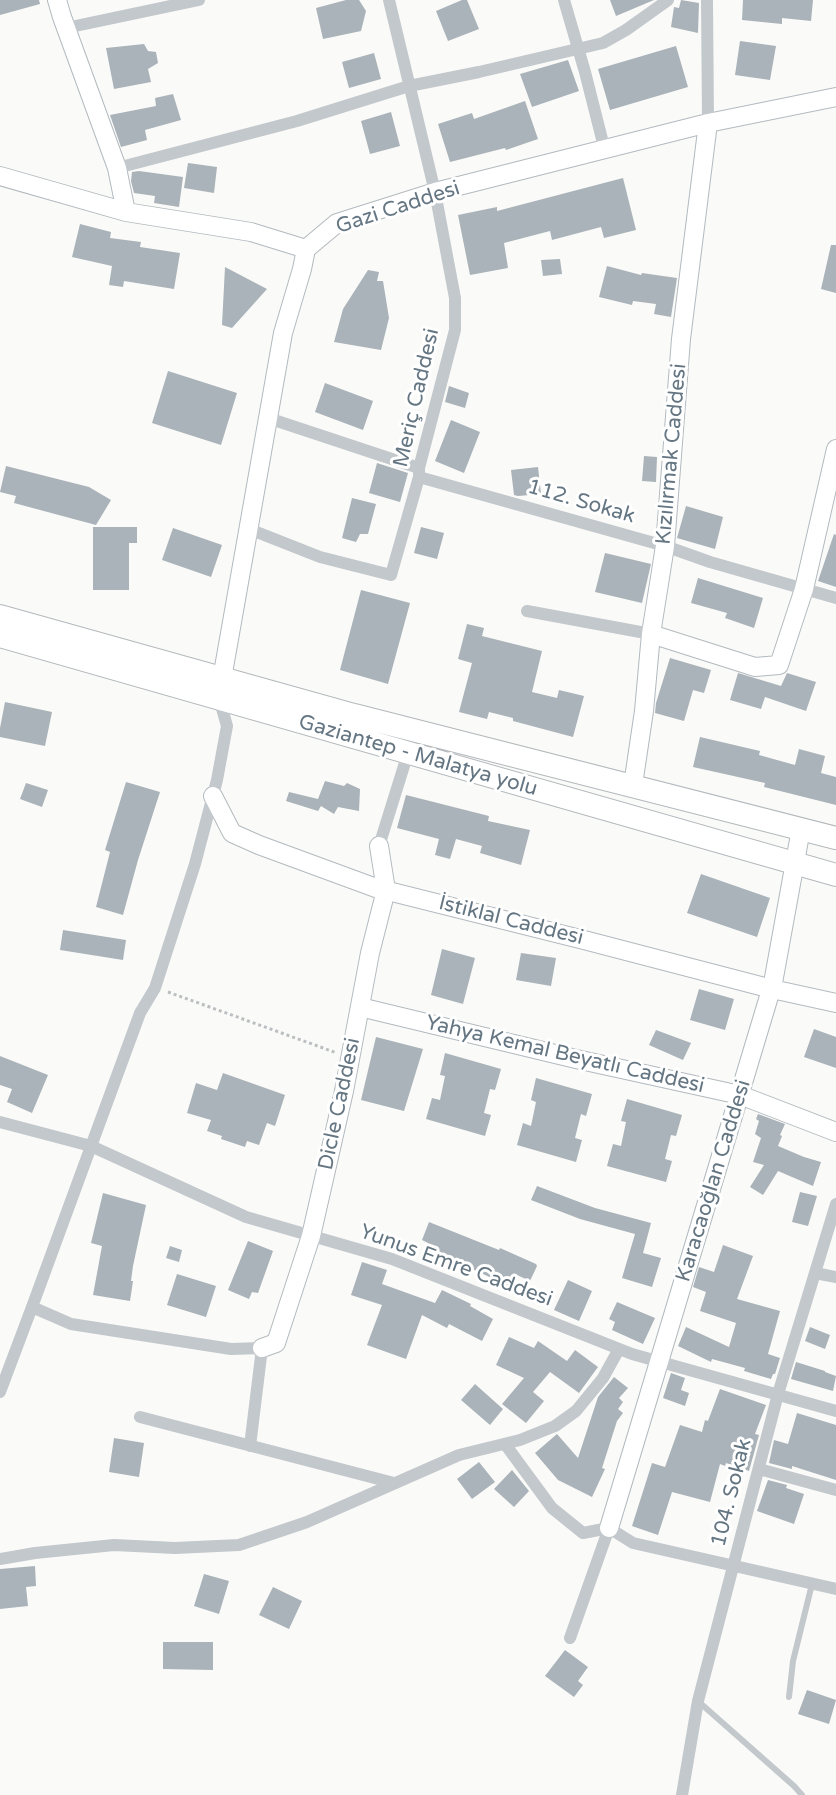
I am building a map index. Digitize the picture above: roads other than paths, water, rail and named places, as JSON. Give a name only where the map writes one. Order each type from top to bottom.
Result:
[{"type":"highway","name":"Gaziantep - Malatya yolu","points":[[0,616],[408,753],[836,875]]},
{"type":"highway","name":"Gaziantep - Malatya yolu","points":[[0,636],[220,688],[354,715],[836,838]]},
{"type":"street","points":[[57,0],[117,168],[126,212]]},
{"type":"street","points":[[66,28],[199,0]]},
{"type":"street","name":"Meriç Caddesi","points":[[249,529],[320,557],[391,575],[419,472],[455,330],[455,298],[435,192],[389,0]]},
{"type":"street","points":[[564,0],[604,150]]},
{"type":"street","points":[[117,168],[297,121],[409,86],[603,43],[626,30],[668,0]]},
{"type":"street","points":[[707,0],[708,123]]},
{"type":"street","name":"Gazi Caddesi","points":[[306,249],[337,223],[435,192],[708,123],[836,98]]},
{"type":"street","name":"Kızılırmak Caddesi","points":[[633,785],[644,711],[651,634],[665,546],[681,339],[708,123]]},
{"type":"street","points":[[0,176],[126,212],[251,232],[306,249],[283,333],[220,688],[227,726],[213,796],[195,864],[155,987],[140,1013],[0,1392]]},
{"type":"street","name":"112. Sokak","points":[[268,418],[419,472],[665,546],[710,562],[836,598]]},
{"type":"street","points":[[527,611],[651,634],[755,667],[779,665],[804,589],[836,449]]},
{"type":"street","points":[[379,846],[408,753]]},
{"type":"street","name":"İstiklal Caddesi","points":[[213,796],[232,833],[386,890],[772,989],[836,1003]]},
{"type":"street","name":"Karacaoğlan Caddesi","points":[[609,1528],[772,989],[801,829]]},
{"type":"street","name":"Dicle Caddesi","points":[[262,1348],[276,1343],[311,1236],[351,1058],[370,953],[386,890],[379,846]]},
{"type":"street","name":"Yahya Kemal Beyatlı Caddesi","points":[[360,1007],[576,1059],[740,1095],[836,1132]]},
{"type":"street","name":"Yunus Emre Caddesi","points":[[0,1122],[91,1146],[246,1217],[392,1259],[632,1354],[836,1411]]},
{"type":"street","name":"104. Sokak","points":[[682,1795],[698,1701],[778,1394],[836,1204]]},
{"type":"street","points":[[815,1273],[836,1277]]},
{"type":"street","points":[[32,1307],[71,1323],[100,1329],[231,1349],[262,1348],[250,1446]]},
{"type":"street","points":[[0,1559],[34,1553],[114,1545],[175,1548],[239,1545],[306,1522],[459,1455],[520,1440],[555,1426],[576,1411],[603,1378],[619,1349]]},
{"type":"street","points":[[140,1417],[394,1484]]},
{"type":"street","points":[[505,1444],[552,1508],[583,1533],[609,1528],[633,1543],[836,1589]]},
{"type":"street","points":[[759,1469],[836,1490]]},
{"type":"street","points":[[570,1638],[609,1528]]},
{"type":"lane","points":[[789,1697],[793,1662],[812,1583]]},
{"type":"lane","points":[[698,1701],[802,1795]]}]
